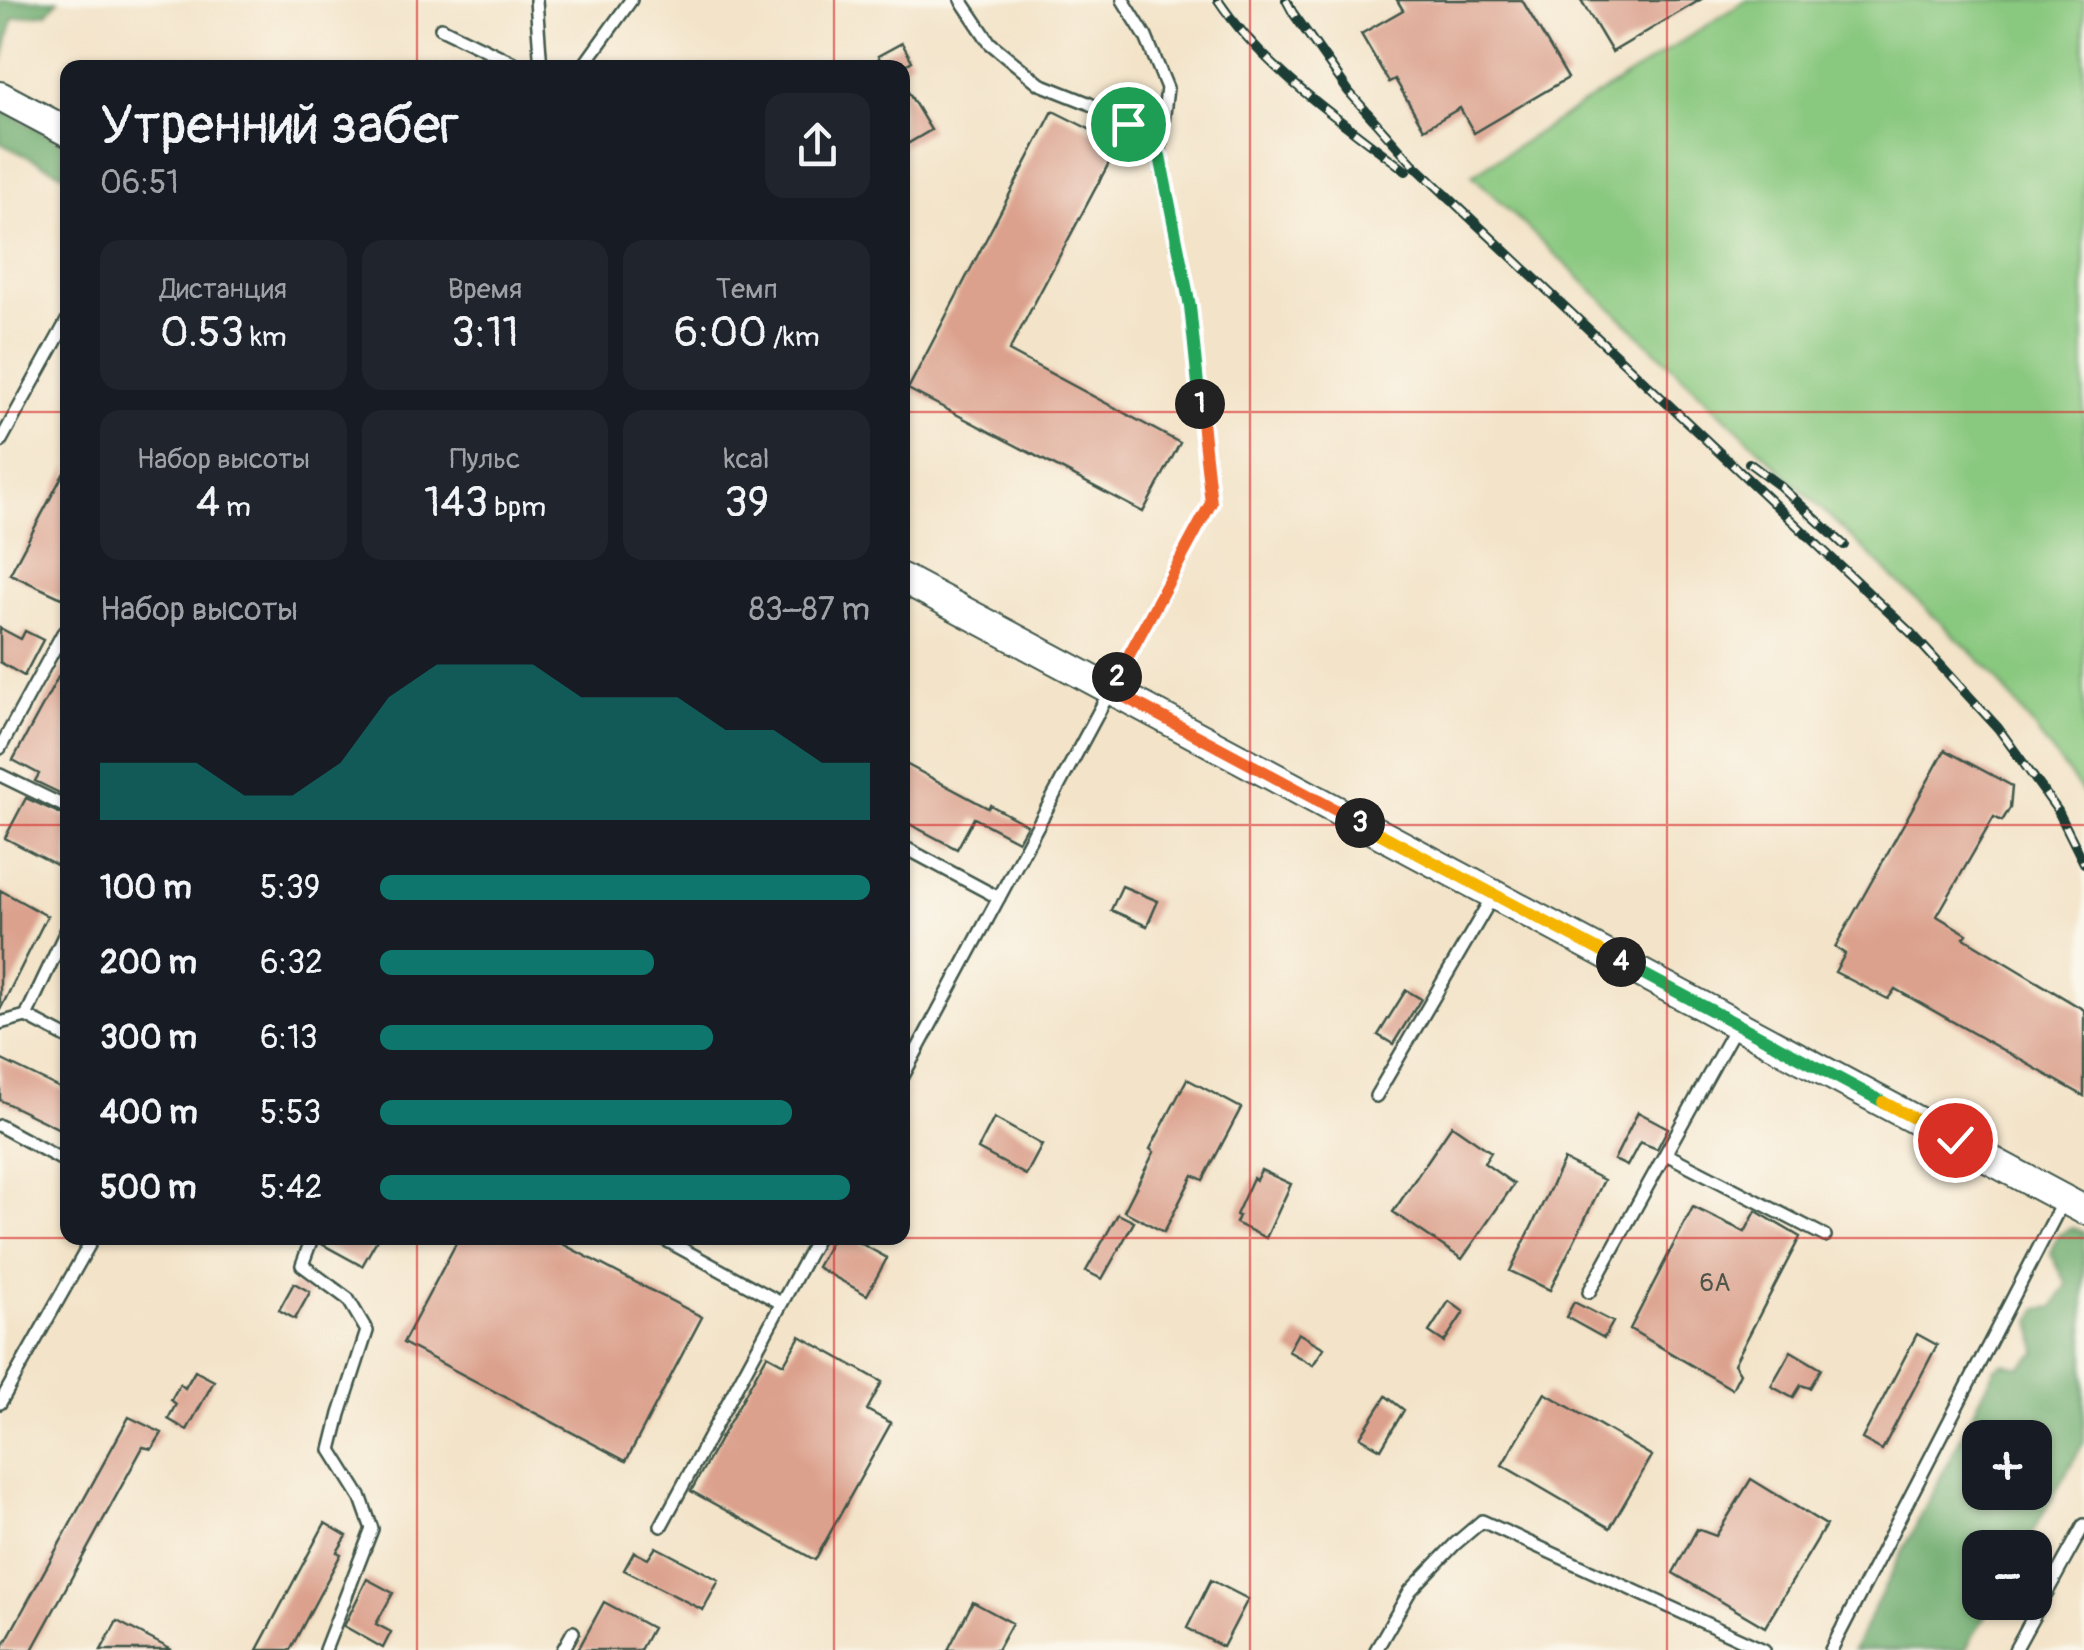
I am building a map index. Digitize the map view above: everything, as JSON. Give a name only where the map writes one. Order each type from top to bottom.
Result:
[{"type":"street","points":[[0,96],[60,128]]},
{"type":"street","points":[[910,582],[2074,1204]]},
{"type":"lane","points":[[536,0],[540,60]]},
{"type":"lane","points":[[588,60],[631,0]]},
{"type":"lane","points":[[962,0],[990,43],[1040,84],[1128,124],[1160,156]]},
{"type":"lane","points":[[910,1063],[1211,503],[1190,306],[1160,156],[1167,88],[1146,37],[1123,0]]},
{"type":"lane","points":[[441,28],[507,60]]},
{"type":"lane","points":[[0,442],[60,333]]},
{"type":"lane","points":[[0,748],[60,638]]},
{"type":"lane","points":[[0,775],[60,804]]},
{"type":"lane","points":[[910,850],[999,898]]},
{"type":"lane","points":[[1376,1096],[1494,894]]},
{"type":"lane","points":[[26,1016],[60,944]]},
{"type":"lane","points":[[0,1023],[26,1016],[60,1034]]},
{"type":"lane","points":[[1589,1292],[1737,1024]]},
{"type":"lane","points":[[0,1126],[60,1159]]},
{"type":"lane","points":[[1666,1154],[1825,1236]]},
{"type":"lane","points":[[1832,1650],[2074,1204]]},
{"type":"lane","points":[[0,1403],[89,1245]]},
{"type":"lane","points":[[310,1245],[302,1266],[348,1299],[367,1331],[332,1450],[361,1498],[372,1529],[325,1650]]},
{"type":"lane","points":[[675,1245],[782,1303]]},
{"type":"lane","points":[[661,1526],[812,1245]]},
{"type":"lane","points":[[1376,1650],[1410,1591],[1482,1521],[1764,1650]]},
{"type":"lane","points":[[2015,1650],[2084,1525]]},
{"type":"lane","points":[[563,1650],[572,1632]]},
{"type":"green space","points":[[0,0],[58,0],[47,13],[13,18],[0,71]]},
{"type":"green space","points":[[1747,0],[2084,0],[2084,794],[1990,670],[1472,175]]},
{"type":"green space","points":[[0,109],[60,141],[60,173],[0,143]]},
{"type":"green space","points":[[2073,1228],[2084,1232],[2084,1442],[2052,1498],[2052,1420],[1969,1420],[1995,1369],[2003,1363],[2020,1367],[2037,1353],[2032,1320],[2038,1309],[2054,1307],[2067,1284],[2051,1254],[2058,1235]]},
{"type":"green space","points":[[1962,1434],[1962,1510],[2045,1510],[2034,1530],[1962,1530],[1962,1620],[1982,1620],[1965,1650],[1853,1650]]},
{"type":"building","points":[[1397,0],[1522,0],[1568,78],[1474,133],[1460,108],[1424,129],[1395,79],[1389,82],[1361,34],[1403,10]]},
{"type":"building","points":[[1581,0],[1700,0],[1612,52]]},
{"type":"building","points":[[902,43],[912,61],[880,60],[878,56]]},
{"type":"building","points":[[910,95],[931,130],[910,142]]},
{"type":"building","points":[[1053,111],[1119,144],[1009,351],[1180,443],[1143,512],[910,390]]},
{"type":"building","points":[[60,480],[60,597],[10,574]]},
{"type":"building","points":[[0,628],[21,639],[25,631],[43,640],[24,676],[0,662]]},
{"type":"building","points":[[60,674],[60,793],[35,781],[39,774],[13,760]]},
{"type":"building","points":[[1945,750],[2012,786],[2010,808],[2002,821],[1994,817],[1937,916],[1967,934],[1964,938],[2084,1010],[2084,1096],[1895,989],[1888,999],[1835,972],[1845,954],[1835,947]]},
{"type":"building","points":[[910,766],[1027,825],[1018,841],[974,818],[957,849],[910,824]]},
{"type":"building","points":[[26,798],[60,813],[60,867],[5,838]]},
{"type":"building","points":[[1122,886],[1158,901],[1147,926],[1111,910]]},
{"type":"building","points":[[0,890],[47,916],[0,1010]]},
{"type":"building","points":[[1406,990],[1421,999],[1393,1044],[1378,1035]]},
{"type":"building","points":[[0,1059],[60,1088],[60,1129],[0,1100]]},
{"type":"building","points":[[1187,1079],[1241,1108],[1203,1180],[1193,1175],[1164,1232],[1124,1211],[1154,1152],[1150,1149]]},
{"type":"building","points":[[1638,1112],[1668,1128],[1657,1149],[1640,1142],[1627,1166],[1614,1160]]},
{"type":"building","points":[[994,1118],[1042,1145],[1026,1175],[978,1149]]},
{"type":"building","points":[[1452,1125],[1491,1152],[1484,1163],[1514,1184],[1462,1259],[1393,1212]]},
{"type":"building","points":[[1564,1160],[1604,1180],[1550,1290],[1510,1271]]},
{"type":"building","points":[[1261,1170],[1291,1184],[1266,1238],[1236,1223],[1253,1178],[1256,1180]]},
{"type":"building","points":[[1693,1207],[1745,1232],[1756,1211],[1800,1237],[1734,1364],[1740,1373],[1732,1389],[1630,1329]]},
{"type":"building","points":[[1118,1214],[1134,1222],[1102,1279],[1086,1271]]},
{"type":"building","points":[[324,1245],[374,1245],[362,1266]]},
{"type":"building","points":[[455,1245],[564,1245],[702,1317],[626,1461],[403,1343]]},
{"type":"building","points":[[829,1245],[864,1245],[887,1258],[867,1295],[817,1267]]},
{"type":"building","points":[[294,1283],[310,1292],[295,1319],[279,1310]]},
{"type":"building","points":[[1449,1301],[1464,1312],[1444,1342],[1429,1332]]},
{"type":"building","points":[[1574,1302],[1613,1322],[1604,1338],[1566,1317]]},
{"type":"building","points":[[1298,1333],[1324,1348],[1313,1365],[1288,1351]]},
{"type":"building","points":[[1917,1334],[1937,1345],[1882,1450],[1862,1439]]},
{"type":"building","points":[[800,1336],[882,1382],[867,1410],[891,1423],[815,1560],[691,1491],[767,1355],[784,1364]]},
{"type":"building","points":[[1791,1351],[1821,1369],[1810,1388],[1801,1385],[1793,1398],[1771,1386]]},
{"type":"building","points":[[195,1371],[214,1381],[187,1430],[168,1419],[176,1404],[171,1400],[180,1384],[185,1388]]},
{"type":"building","points":[[1545,1393],[1652,1456],[1610,1528],[1502,1465]]},
{"type":"building","points":[[1386,1396],[1404,1410],[1381,1449],[1360,1437]]},
{"type":"building","points":[[129,1417],[162,1433],[152,1449],[143,1447],[32,1650],[1,1650]]},
{"type":"building","points":[[1751,1479],[1826,1525],[1765,1627],[1673,1573],[1697,1529],[1716,1536]]},
{"type":"building","points":[[325,1523],[347,1536],[290,1650],[257,1650]]},
{"type":"building","points":[[656,1547],[719,1580],[703,1610],[624,1570],[634,1552],[648,1559]]},
{"type":"building","points":[[367,1579],[393,1593],[376,1624],[391,1632],[383,1648],[344,1626]]},
{"type":"building","points":[[1211,1580],[1248,1599],[1223,1647],[1187,1628]]},
{"type":"building","points":[[604,1602],[652,1628],[640,1650],[578,1650]]},
{"type":"building","points":[[973,1602],[1012,1623],[997,1650],[948,1650]]},
{"type":"building","points":[[117,1621],[172,1650],[101,1650]]},
{"type":"railway","points":[[1218,0],[1281,71],[1406,171]]},
{"type":"railway","points":[[1286,0],[1349,92],[1413,164],[1911,633],[1998,728],[2058,811],[2084,863]]},
{"type":"railway","points":[[1749,463],[1844,545]]},
{"type":"route","points":[[1128,124],[1160,156],[1190,306],[1211,503],[1110,689],[1955,1140]]}]
